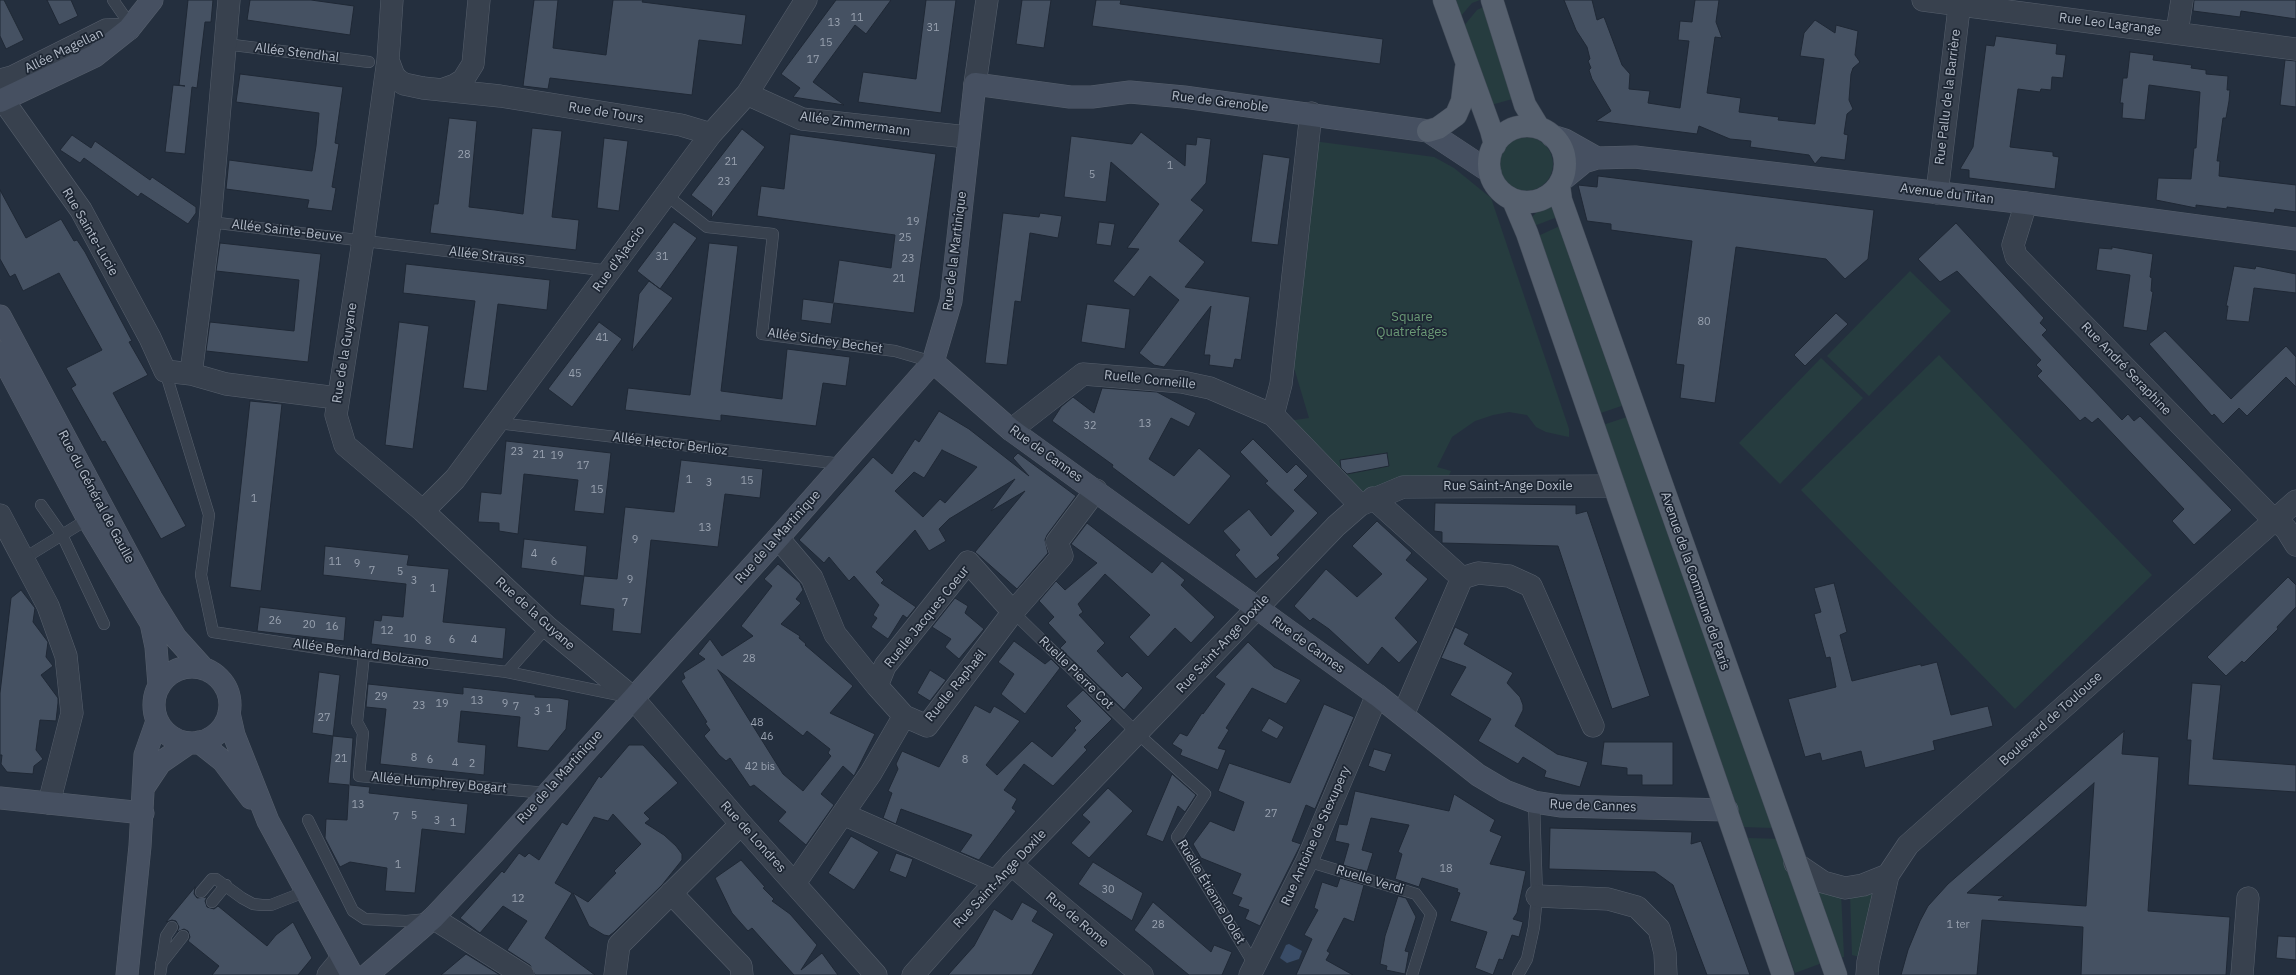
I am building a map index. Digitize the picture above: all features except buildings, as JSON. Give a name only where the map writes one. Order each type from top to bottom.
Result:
[{"type":"main road","points":[[1444,0],[1491,130],[1492,157],[1498,189],[1513,200],[1526,202],[1539,200],[1550,194],[1560,182],[1564,171],[1563,152],[1545,132],[1525,105],[1492,0]]},
{"type":"main road","points":[[1428,131],[1438,128],[1456,115],[1462,101],[1467,64]]},
{"type":"main road","points":[[1492,157],[1503,135],[1514,129],[1526,127],[1545,132]]},
{"type":"main road","name":"Avenue de la Commune de Paris","points":[[1560,182],[1561,200],[1836,975]]},
{"type":"main road","points":[[1513,200],[1527,233],[1783,975]]},
{"type":"street","points":[[1,94],[95,56],[130,28],[152,0]]},
{"type":"street","points":[[191,374],[210,222],[229,0]]},
{"type":"street","name":"Rue de la Guyane","points":[[392,0],[378,61],[364,240],[337,398],[336,415],[345,445],[423,511],[546,627],[632,697]]},
{"type":"street","points":[[441,90],[455,85],[463,80],[473,64],[479,0]]},
{"type":"street","name":"Rue d'Ajaccio","points":[[423,511],[455,479],[711,134],[747,94],[806,0]]},
{"type":"street","name":"Rue de la Martinique","points":[[367,975],[433,918],[632,697],[778,538],[933,362],[951,301],[967,138],[987,0]]},
{"type":"street","name":"Rue Leo Lagrange","points":[[1924,0],[1960,2],[2296,49]]},
{"type":"street","points":[[2177,32],[2182,0]]},
{"type":"street","name":"Rue Pallu de la Barrière","points":[[1937,193],[1960,2]]},
{"type":"street","name":"Rue de Tours","points":[[378,61],[404,84],[441,90],[500,96],[682,125],[711,134]]},
{"type":"street","name":"Rue de Tours","points":[[473,64],[479,77],[488,88],[500,96]]},
{"type":"street","name":"Rue de Grenoble","points":[[975,84],[1070,97],[1092,97],[1130,92],[1310,114],[1428,131],[1459,152],[1492,157]]},
{"type":"street","name":"Rue Sainte-Lucie","points":[[1,94],[81,210],[150,338],[165,371]]},
{"type":"street","name":"Allée Zimmermann","points":[[747,94],[802,119],[967,138]]},
{"type":"street","points":[[1273,415],[1281,384],[1310,114]]},
{"type":"street","points":[[1545,132],[1565,140],[1597,158]]},
{"type":"street","name":"Avenue du Titan","points":[[1560,182],[1584,162],[1597,158],[1635,157],[2026,203],[2296,239]]},
{"type":"street","name":"Rue André Seraphine","points":[[2026,203],[2013,245],[2016,256],[2286,529],[2296,545]]},
{"type":"street","name":"Rue du Général de Gaulle","points":[[0,316],[151,598],[176,638],[204,669]]},
{"type":"street","name":"Rue du Général de Gaulle","points":[[0,353],[88,519],[151,623],[156,647],[159,685]]},
{"type":"street","name":"Rue de Cannes","points":[[933,362],[1011,430],[1096,490],[1377,695],[1478,775],[1505,791],[1534,802],[1560,806],[1727,810]]},
{"type":"street","points":[[165,371],[191,374],[226,384],[337,398]]},
{"type":"street","name":"Ruelle Corneille","points":[[1011,430],[1083,374],[1182,382],[1210,388],[1273,415],[1366,501],[1462,578]]},
{"type":"street","name":"Rue Saint-Ange Doxile","points":[[913,975],[1011,864],[1138,734],[1336,526],[1366,501],[1403,487],[1614,486]]},
{"type":"street","name":"Ruelle Raphaël","points":[[795,883],[871,773],[904,716],[927,726],[1014,612],[1062,556],[1057,542],[1096,490]]},
{"type":"street","name":"Boulevard de Toulouse","points":[[1868,975],[1868,962],[1888,875],[1908,845],[2296,501]]},
{"type":"street","points":[[0,515],[48,606],[66,656],[72,713],[49,804]]},
{"type":"street","points":[[778,538],[812,578],[835,634],[877,686],[904,716]]},
{"type":"street","name":"Ruelle Jacques Coeur","points":[[877,686],[885,666],[968,562],[1014,612]]},
{"type":"street","points":[[1402,715],[1462,578],[1478,573],[1508,576],[1531,586],[1593,726]]},
{"type":"street","points":[[268,821],[223,761],[194,743],[170,736],[157,721],[154,709],[154,696],[159,685],[174,671],[184,668],[204,669],[216,676],[225,687],[230,700],[229,713],[234,735],[268,821],[347,966],[328,975]]},
{"type":"street","name":"Rue Antoine de Stexupery","points":[[1252,970],[1307,861],[1377,695]]},
{"type":"street","name":"Rue de Londres","points":[[632,697],[741,824],[876,975]]},
{"type":"street","points":[[144,787],[160,763],[194,743],[212,737],[223,727],[229,713]]},
{"type":"street","points":[[128,975],[143,812],[145,755],[157,721]]},
{"type":"street","points":[[0,798],[143,812]]},
{"type":"street","points":[[843,814],[995,881]]},
{"type":"street","points":[[615,975],[620,945],[741,824]]},
{"type":"street","points":[[1795,863],[1823,882],[1845,888],[1863,885],[1888,875]]},
{"type":"street","name":"Rue de Rome","points":[[1011,864],[1129,971]]},
{"type":"street","points":[[671,893],[741,966],[742,975]]},
{"type":"street","points":[[1537,896],[1608,899],[1637,907],[1659,929],[1665,953],[1666,975]]},
{"type":"street","points":[[2242,975],[2248,898]]},
{"type":"street","points":[[433,918],[523,975]]},
{"type":"lane","points":[[113,0],[130,28]]},
{"type":"lane","name":"Allée Stendhal","points":[[225,44],[378,61]]},
{"type":"lane","name":"Allée Sidney Bechet","points":[[666,195],[707,227],[773,234],[762,334],[895,351],[933,362]]},
{"type":"lane","name":"Allée Sainte-Beuve","points":[[210,222],[364,240]]},
{"type":"lane","name":"Allée Strauss","points":[[364,240],[610,271]]},
{"type":"lane","name":"Rue Sainte-Lucie","points":[[165,371],[209,515],[201,575]]},
{"type":"lane","name":"Allée Hector Berlioz","points":[[498,423],[842,464]]},
{"type":"lane","points":[[41,505],[62,535],[104,624]]},
{"type":"lane","points":[[23,559],[88,519]]},
{"type":"lane","name":"Allée Bernhard Bolzano","points":[[201,575],[213,632],[364,655],[507,672],[632,697]]},
{"type":"lane","name":"Ruelle Pierre Cot","points":[[1014,612],[1138,734]]},
{"type":"lane","points":[[507,672],[546,627]]},
{"type":"lane","name":"Allée Humphrey Bogart","points":[[364,655],[357,722],[363,733],[359,776],[546,793]]},
{"type":"lane","name":"Ruelle Étienne Dolet","points":[[1138,734],[1205,794],[1177,837],[1252,970]]},
{"type":"lane","points":[[1518,975],[1527,959],[1534,927],[1537,896],[1534,802]]},
{"type":"lane","points":[[308,820],[353,911],[365,919],[406,921],[433,918]]},
{"type":"lane","name":"Ruelle Verdi","points":[[1307,861],[1416,894],[1431,914],[1412,975]]},
{"type":"lane","points":[[201,892],[212,879],[220,880],[242,898],[253,904],[271,905],[307,891]]},
{"type":"lane","points":[[212,902],[226,885]]},
{"type":"lane","points":[[161,970],[166,936],[172,927]]},
{"type":"lane","points":[[161,970],[183,936]]},
{"type":"green space","points":[[1454,0],[1480,0],[1472,3],[1460,17]]},
{"type":"green space","points":[[1486,6],[1516,98],[1491,105],[1463,27],[1477,10]]},
{"type":"green space","points":[[1521,137],[1531,137],[1541,141],[1549,149],[1553,159],[1553,169],[1549,179],[1541,187],[1531,191],[1521,191],[1511,187],[1503,179],[1499,169],[1499,159],[1503,149],[1511,141]]},
{"type":"green space","name":"Square Quatrefages","points":[[1313,141],[1434,157],[1454,168],[1491,198],[1569,429],[1569,437],[1546,432],[1536,427],[1527,415],[1509,412],[1493,415],[1475,421],[1452,437],[1437,467],[1451,471],[1448,477],[1361,492],[1288,421],[1309,418],[1295,371],[1291,366]]},
{"type":"green space","points":[[1556,206],[1560,216],[1534,226],[1531,218],[1541,208]]},
{"type":"green space","points":[[1564,224],[1627,404],[1598,414],[1536,237]]},
{"type":"green space","points":[[1910,271],[1951,311],[1869,396],[1827,356]]},
{"type":"green space","points":[[1939,355],[2152,575],[2015,709],[1801,490]]},
{"type":"green space","points":[[1821,358],[1863,398],[1780,484],[1739,443]]},
{"type":"green space","points":[[1630,416],[1774,828],[1744,827],[1603,425]]},
{"type":"green space","points":[[1748,838],[1778,839],[1822,963],[1795,973]]},
{"type":"green space","points":[[1816,887],[1841,893],[1844,957],[1836,959]]},
{"type":"green space","points":[[1875,892],[1860,957],[1852,955],[1850,893]]},
{"type":"water","points":[[1289,944],[1302,951],[1299,959],[1287,963],[1280,958],[1286,945]]}]
